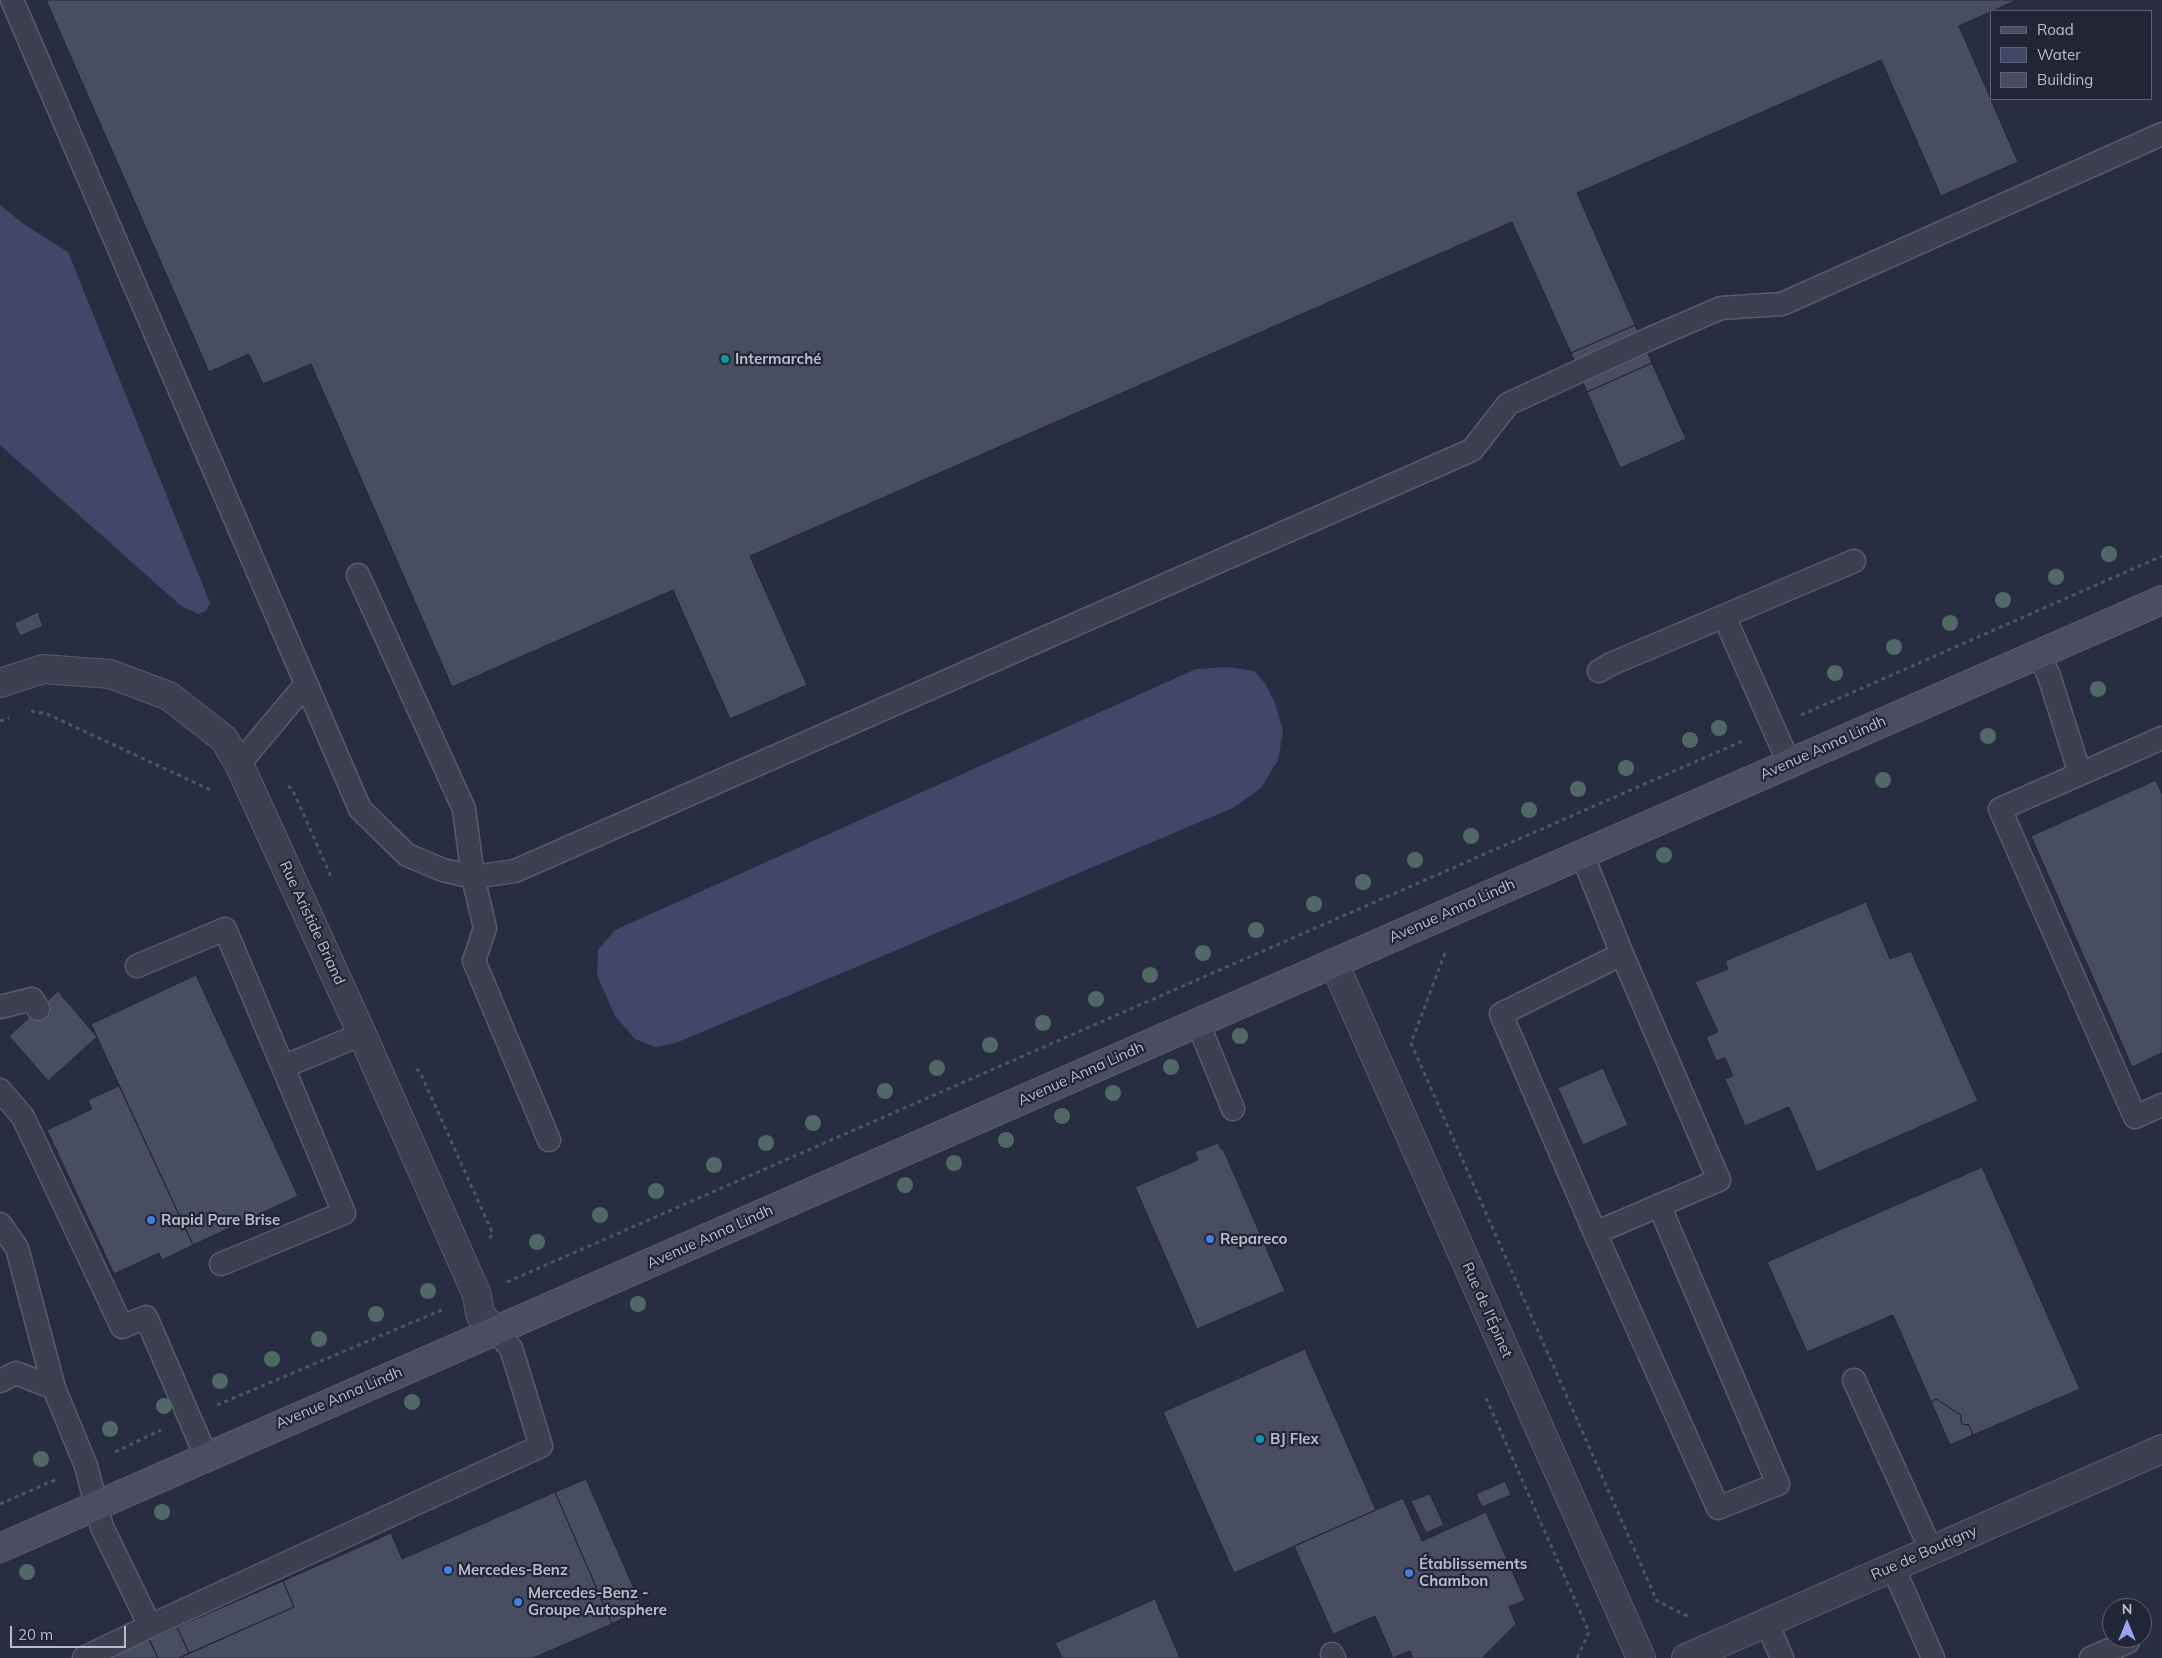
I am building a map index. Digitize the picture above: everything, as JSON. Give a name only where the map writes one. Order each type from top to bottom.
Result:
[{"type":"main road","name":"Avenue Anna Lindh","points":[[0,1548],[206,1456],[2162,600]]},
{"type":"street","name":"Rue Aristide Briand","points":[[0,683],[43,669],[110,674],[169,696],[224,739],[239,764],[362,1034],[476,1295],[480,1314],[495,1331]]},
{"type":"street","name":"Rue de l'Épinet","points":[[1334,962],[1641,1658]]},
{"type":"street","name":"Rue de Boutigny","points":[[1698,1653],[2162,1449]]},
{"type":"lane","points":[[12,0],[360,809],[407,855],[443,870],[473,877],[515,871],[1472,450],[1508,404],[1649,339],[1721,308],[1782,304],[2162,134]]},
{"type":"lane","points":[[1599,671],[1611,664],[1854,561]]},
{"type":"lane","points":[[358,575],[464,809],[473,877],[485,928],[474,961],[549,1140]]},
{"type":"lane","points":[[1724,616],[1789,763]]},
{"type":"lane","points":[[2039,654],[2049,676],[2080,774]]},
{"type":"lane","points":[[239,764],[306,684]]},
{"type":"lane","points":[[2162,738],[2000,809],[2135,1117],[2162,1105]]},
{"type":"lane","points":[[1582,854],[1622,954],[1719,1180],[1595,1233]]},
{"type":"lane","points":[[137,966],[225,929],[344,1213],[221,1264]]},
{"type":"lane","points":[[1622,954],[1501,1014],[1595,1233],[1718,1508],[1778,1484],[1659,1205]]},
{"type":"lane","points":[[0,1007],[32,999],[38,1009]]},
{"type":"lane","points":[[1198,1023],[1233,1108]]},
{"type":"lane","points":[[283,1066],[362,1034]]},
{"type":"lane","points":[[0,1090],[23,1117],[122,1327],[146,1316],[206,1456]]},
{"type":"lane","points":[[0,1224],[17,1248],[54,1388],[86,1466],[98,1504],[102,1527],[150,1626]]},
{"type":"lane","points":[[84,1658],[541,1446],[511,1348],[495,1331]]},
{"type":"lane","points":[[0,1381],[16,1373],[54,1388]]},
{"type":"lane","points":[[1854,1380],[1931,1550]]},
{"type":"lane","points":[[1893,1567],[1933,1658]]},
{"type":"lane","points":[[1767,1623],[1782,1658]]},
{"type":"lane","points":[[2091,1658],[2114,1648]]},
{"type":"path","points":[[0,1504],[86,1466],[188,1417],[476,1295],[1416,884],[1446,950],[1411,1043],[1657,1601],[1698,1621],[1698,1653]]},
{"type":"water","points":[[0,205],[25,225],[68,252],[210,603],[206,611],[198,614],[180,605],[0,445]]},
{"type":"water","points":[[1227,667],[1254,671],[1265,683],[1275,703],[1283,731],[1278,760],[1261,788],[1233,808],[676,1043],[655,1047],[635,1039],[615,1016],[597,975],[598,950],[615,930],[1196,669]]},
{"type":"building","name":"Intermarché","points":[[46,0],[2017,0],[1995,10],[1990,10],[1990,12],[1959,26],[2018,162],[1941,196],[1881,60],[1577,193],[1635,325],[1571,353],[1512,222],[750,556],[807,685],[730,719],[673,590],[452,687],[311,364],[263,384],[249,354],[209,372]]},
{"type":"building","points":[[1635,325],[1652,363],[1587,392],[1571,353]]},
{"type":"building","points":[[1652,363],[1686,439],[1620,468],[1587,392]]},
{"type":"building","points":[[38,612],[43,626],[20,636],[14,623]]},
{"type":"building","points":[[2156,780],[2162,794],[2162,1053],[2132,1067],[2031,836]]},
{"type":"building","points":[[1866,902],[1890,959],[1911,951],[1978,1101],[1817,1172],[1789,1107],[1745,1126],[1725,1079],[1733,1076],[1725,1058],[1716,1061],[1706,1037],[1718,1032],[1695,982],[1728,969],[1725,961]]},
{"type":"building","points":[[196,975],[298,1196],[193,1245],[91,1024]]},
{"type":"building","points":[[58,991],[97,1037],[48,1081],[9,1036]]},
{"type":"building","points":[[1603,1068],[1628,1125],[1583,1145],[1558,1088]]},
{"type":"building","points":[[119,1086],[193,1245],[162,1260],[159,1253],[114,1274],[47,1130],[92,1109],[88,1100]]},
{"type":"building","name":"Repareco","points":[[1218,1143],[1221,1149],[1223,1149],[1285,1291],[1197,1329],[1135,1187],[1198,1160],[1195,1152]]},
{"type":"building","points":[[1982,1167],[2080,1389],[1973,1435],[1969,1425],[1962,1424],[1961,1415],[1936,1399],[1931,1402],[1893,1315],[1807,1352],[1767,1262]]},
{"type":"building","name":"BJ Flex","points":[[1305,1349],[1376,1510],[1234,1573],[1163,1412]]},
{"type":"building","points":[[1936,1399],[1961,1415],[1962,1424],[1969,1425],[1973,1435],[1950,1445],[1931,1402]]},
{"type":"building","points":[[586,1479],[643,1609],[612,1624],[555,1492]]},
{"type":"building","points":[[1505,1481],[1511,1495],[1482,1507],[1476,1494]]},
{"type":"building","name":"Mercedes-Benz","points":[[555,1492],[612,1624],[533,1658],[179,1658],[294,1607],[283,1581],[391,1533],[402,1559]]},
{"type":"building","points":[[1430,1494],[1444,1525],[1426,1533],[1411,1501]]},
{"type":"building","name":"Établissements Chambon","points":[[1403,1498],[1422,1541],[1486,1512],[1525,1600],[1509,1607],[1516,1624],[1482,1658],[1413,1658],[1410,1651],[1393,1658],[1375,1616],[1333,1634],[1294,1546]]},
{"type":"building","points":[[283,1581],[294,1607],[189,1653],[177,1627]]},
{"type":"building","points":[[1155,1599],[1180,1658],[1062,1658],[1055,1643]]},
{"type":"building","points":[[177,1627],[189,1653],[179,1658],[158,1658],[149,1639]]},
{"type":"building","points":[[149,1639],[158,1658],[106,1658]]},
{"type":"place","name":"Intermarché","points":[[725,359]]},
{"type":"place","name":"Rapid Pare Brise","points":[[151,1220]]},
{"type":"place","name":"Repareco","points":[[1210,1239]]},
{"type":"place","name":"BJ Flex","points":[[1260,1439]]},
{"type":"place","name":"Mercedes-Benz","points":[[448,1570]]},
{"type":"place","name":"Établissements Chambon","points":[[1409,1573]]},
{"type":"place","name":"Mercedes-Benz - Groupe Autosphere","points":[[518,1602]]}]
